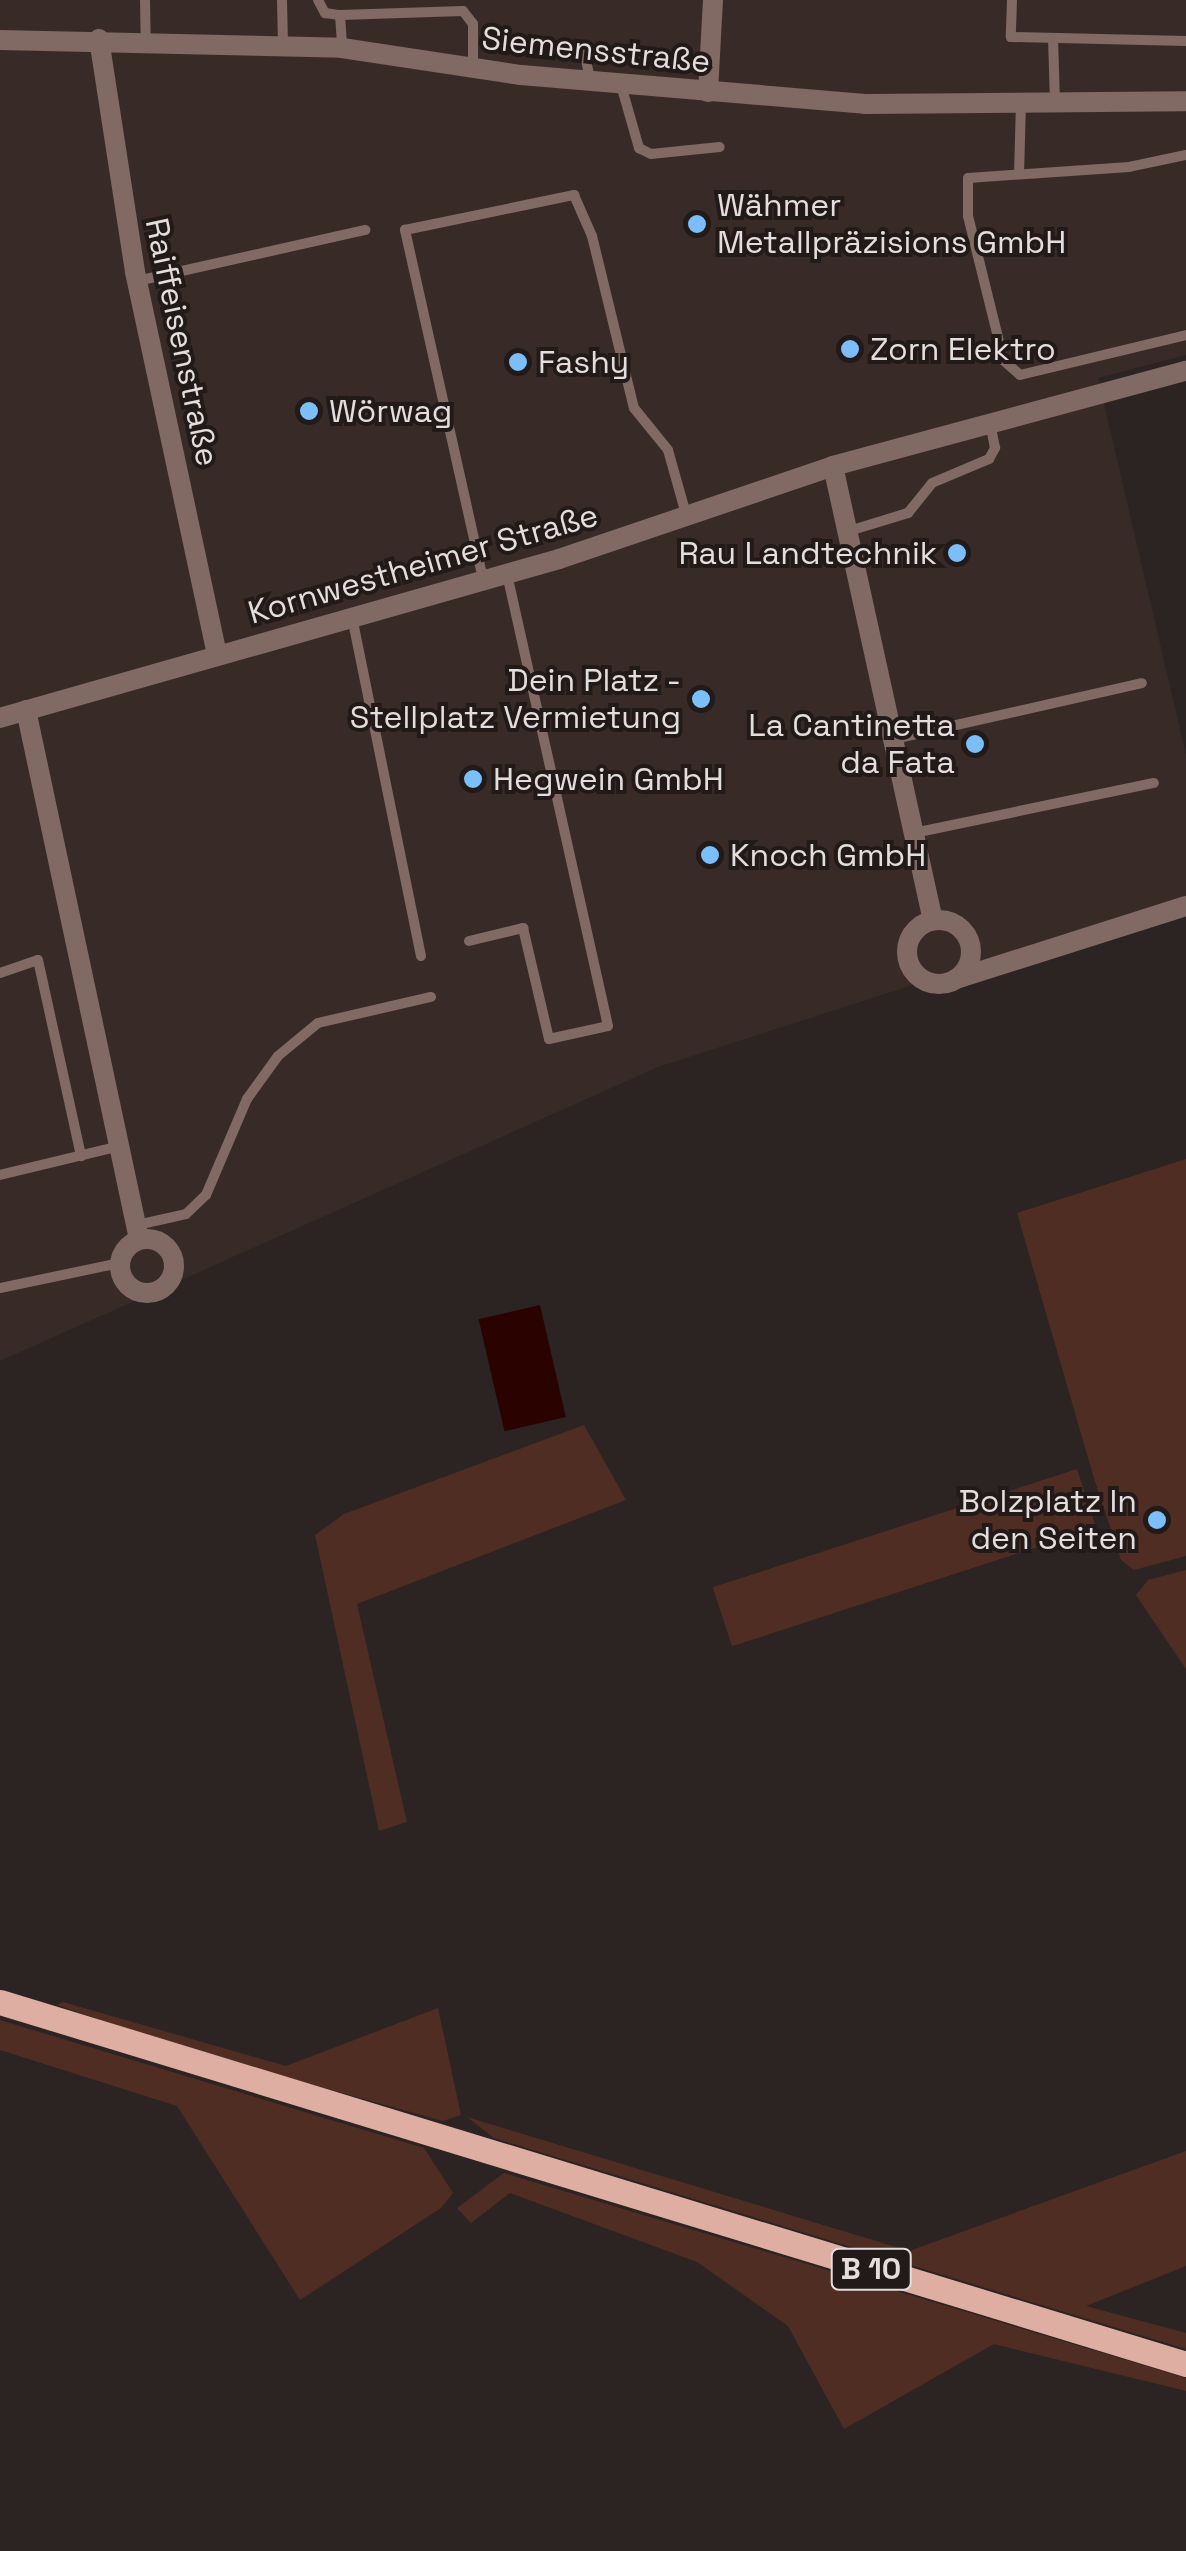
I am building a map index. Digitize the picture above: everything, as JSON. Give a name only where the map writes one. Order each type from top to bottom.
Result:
[{"type":"main road","name":"B 10","points":[[0,2002],[1186,2364]]},
{"type":"street","points":[[708,92],[714,0]]},
{"type":"street","name":"Raiffeisenstraße","points":[[98,39],[137,281],[217,655]]},
{"type":"street","name":"Siemensstraße","points":[[0,40],[146,39],[342,48],[473,68],[621,84],[865,104],[1186,101]]},
{"type":"street","name":"Kornwestheimer Straße","points":[[0,718],[507,572],[833,466],[1186,371]]},
{"type":"street","points":[[833,466],[933,920]]},
{"type":"street","points":[[26,710],[138,1232],[120,1263],[133,1290],[166,1287],[173,1277],[172,1252],[163,1243],[138,1232]]},
{"type":"street","points":[[933,920],[911,936],[908,963],[928,982],[956,979],[1186,906]]},
{"type":"street","points":[[933,920],[960,928],[968,939],[968,966],[956,979]]},
{"type":"lane","points":[[144,0],[146,39]]},
{"type":"lane","points":[[282,0],[283,44]]},
{"type":"lane","points":[[318,0],[326,13],[340,14],[463,10],[473,24],[473,68]]},
{"type":"lane","points":[[1012,0],[1011,37],[1186,41]]},
{"type":"lane","points":[[340,14],[342,48]]},
{"type":"lane","points":[[1053,38],[1054,102]]},
{"type":"lane","points":[[583,46],[590,80]]},
{"type":"lane","points":[[621,84],[639,148],[651,154],[720,147]]},
{"type":"lane","points":[[1019,174],[1020,103]]},
{"type":"lane","points":[[1186,155],[1129,167],[968,178],[968,216],[1004,361],[1020,375],[1186,335]]},
{"type":"lane","points":[[483,579],[405,230],[574,196],[592,236],[634,408],[668,450],[686,514]]},
{"type":"lane","points":[[137,281],[365,230]]},
{"type":"lane","points":[[849,531],[908,514],[932,483],[989,459],[995,448],[990,422]]},
{"type":"lane","points":[[469,941],[524,928],[548,1038],[608,1026],[507,572]]},
{"type":"lane","points":[[352,616],[421,956]]},
{"type":"lane","points":[[894,739],[1142,683]]},
{"type":"lane","points":[[914,833],[1154,783]]},
{"type":"lane","points":[[0,973],[38,960],[80,1156]]},
{"type":"lane","points":[[138,1232],[186,1214],[206,1195],[248,1099],[278,1056],[318,1023],[432,997]]},
{"type":"lane","points":[[0,1175],[122,1146]]},
{"type":"lane","points":[[0,1288],[120,1263]]},
{"type":"shaded area","points":[[0,0],[1186,0],[1186,355],[1098,378],[1186,755],[1186,897],[658,1067],[0,1361]]},
{"type":"shaded area","points":[[1186,1159],[1186,1556],[1134,1570],[1121,1560],[1093,1475],[1017,1213]]},
{"type":"shaded area","points":[[540,1305],[566,1417],[504,1431],[479,1319]]},
{"type":"shaded area","points":[[584,1425],[626,1500],[357,1604],[407,1822],[379,1831],[315,1535],[344,1514]]},
{"type":"shaded area","points":[[1077,1469],[1096,1528],[732,1646],[713,1587]]},
{"type":"shaded area","points":[[1186,1570],[1186,1669],[1136,1595],[1148,1580]]},
{"type":"shaded area","points":[[63,2002],[286,2066],[438,2008],[461,2115],[443,2121],[202,2054],[57,2005]]},
{"type":"shaded area","points":[[0,2020],[424,2148],[453,2193],[441,2208],[300,2300],[177,2106],[0,2050]]},
{"type":"shaded area","points":[[467,2117],[909,2251],[1186,2151],[1186,2266],[1086,2306],[1186,2333],[1186,2349],[494,2138]]},
{"type":"shaded area","points":[[504,2173],[1186,2378],[1186,2391],[994,2344],[844,2429],[788,2326],[697,2262],[510,2193],[471,2223],[457,2208]]},
{"type":"place","name":"Wähmer Metallpräzisions GmbH","points":[[697,224]]},
{"type":"place","name":"Zorn Elektro","points":[[850,349]]},
{"type":"place","name":"Fashy","points":[[518,362]]},
{"type":"place","name":"Wörwag","points":[[309,411]]},
{"type":"place","name":"Rau Landtechnik","points":[[957,553]]},
{"type":"place","name":"Dein Platz - Stellplatz Vermietung","points":[[701,699]]},
{"type":"place","name":"La Cantinetta da Fata","points":[[975,744]]},
{"type":"place","name":"Hegwein GmbH","points":[[473,779]]},
{"type":"place","name":"Knoch GmbH","points":[[710,855]]},
{"type":"place","name":"Bolzplatz In den Seiten","points":[[1157,1520]]}]
